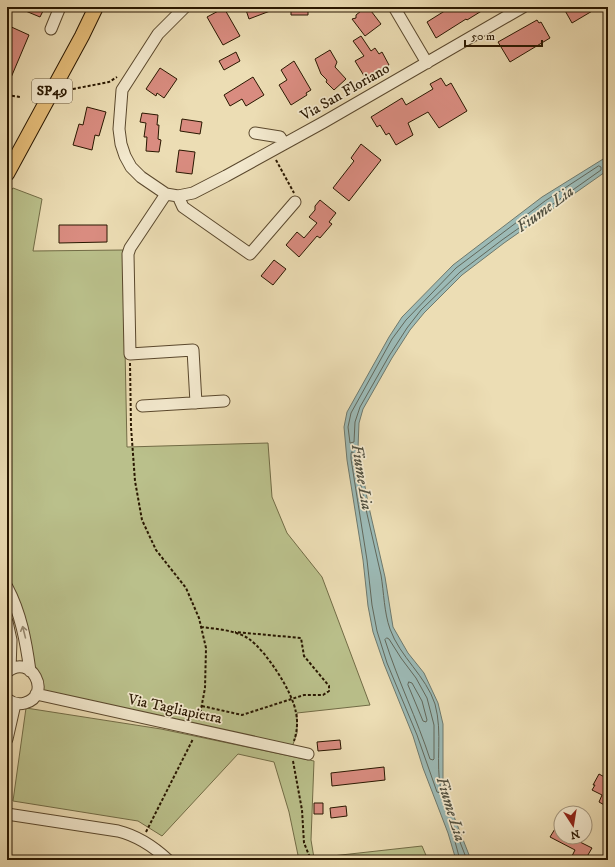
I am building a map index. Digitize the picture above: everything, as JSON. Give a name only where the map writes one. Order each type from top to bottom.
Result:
[{"type":"main road","name":"SP49","points":[[7,174],[82,36],[96,7]]},
{"type":"street","points":[[51,29],[60,7]]},
{"type":"street","points":[[185,7],[158,34],[122,90],[119,129],[121,144],[125,156],[131,166],[141,177],[166,194],[178,196],[183,207],[250,254],[295,202]]},
{"type":"street","points":[[394,7],[427,63]]},
{"type":"street","name":"Via San Floriano","points":[[178,196],[193,193],[284,144],[523,7]]},
{"type":"street","points":[[255,133],[280,137],[284,144]]},
{"type":"street","points":[[166,194],[130,248],[128,254],[130,354],[193,350],[196,403]]},
{"type":"street","points":[[142,406],[224,401]]},
{"type":"street","points":[[7,587],[20,618],[30,670]]},
{"type":"street","points":[[7,622],[11,640],[9,671],[20,667],[30,670],[34,674],[38,683],[36,694],[27,703],[21,704],[11,701],[7,738]]},
{"type":"street","name":"Via Tagliapietra","points":[[36,694],[308,754]]},
{"type":"street","points":[[7,814],[118,830],[131,834],[142,840],[159,851],[168,860]]},
{"type":"path","points":[[68,90],[109,82],[116,79],[120,74]]},
{"type":"path","points":[[7,95],[20,97]]},
{"type":"path","points":[[271,151],[294,193],[295,202]]},
{"type":"path","points":[[130,354],[131,427],[135,481],[142,520],[156,550],[186,588],[199,618],[206,648],[205,688],[198,730],[142,840]]},
{"type":"path","points":[[201,627],[232,632],[301,638],[304,656],[329,686],[329,691],[323,695],[304,695],[242,715],[202,706]]},
{"type":"path","points":[[232,632],[248,638],[263,652],[279,674],[296,713],[297,733],[292,750],[302,810],[304,843],[311,860]]},
{"type":"green space","points":[[13,188],[42,199],[33,251],[123,250],[127,447],[268,443],[272,497],[287,533],[322,577],[370,705],[297,713],[297,733],[291,750],[36,694],[7,587],[7,196]]},
{"type":"green space","points":[[26,708],[161,729],[314,761],[311,840],[314,858],[422,846],[428,860],[299,860],[289,812],[274,762],[238,754],[162,836],[138,821],[13,801]]},
{"type":"water","name":"Fiume Lia","points":[[608,156],[608,170],[504,243],[462,275],[424,313],[410,330],[392,358],[363,409],[359,423],[358,448],[368,503],[385,577],[393,627],[408,653],[424,673],[438,703],[443,724],[443,781],[453,814],[471,860],[456,860],[448,833],[423,768],[413,736],[384,664],[373,632],[347,460],[344,427],[347,412],[389,337],[402,317],[453,265],[542,197]]},
{"type":"building","points":[[16,7],[45,7],[40,17]]},
{"type":"building","points":[[245,7],[278,7],[278,8],[249,19]]},
{"type":"building","points":[[291,7],[308,7],[308,15],[291,15]]},
{"type":"building","points":[[368,7],[381,24],[365,36],[352,19],[356,18],[356,15]]},
{"type":"building","points":[[451,7],[488,7],[436,38],[427,22]]},
{"type":"building","points":[[563,7],[599,7],[572,23]]},
{"type":"building","points":[[224,8],[240,36],[223,45],[207,17]]},
{"type":"building","points":[[537,20],[539,23],[541,22],[550,38],[510,62],[498,42]]},
{"type":"building","points":[[7,25],[29,35],[7,87]]},
{"type":"building","points":[[361,36],[371,51],[375,48],[379,54],[382,52],[389,65],[366,79],[355,61],[364,56],[353,41]]},
{"type":"building","points":[[330,50],[337,62],[335,67],[346,79],[334,90],[321,74],[315,59]]},
{"type":"building","points":[[236,52],[240,61],[224,70],[219,61]]},
{"type":"building","points":[[294,61],[311,90],[306,93],[307,95],[291,105],[279,85],[287,80],[281,70]]},
{"type":"building","points":[[160,68],[177,79],[164,98],[157,93],[156,96],[146,89]]},
{"type":"building","points":[[253,77],[264,95],[246,106],[242,99],[230,106],[224,95]]},
{"type":"building","points":[[441,78],[446,86],[451,83],[467,111],[439,128],[428,112],[408,123],[413,135],[396,145],[389,133],[386,135],[380,125],[377,127],[371,117],[402,98],[406,105],[433,89],[430,84]]},
{"type":"building","points":[[87,107],[106,112],[99,136],[95,135],[92,150],[73,145],[79,124],[83,125]]},
{"type":"building","points":[[142,113],[158,115],[158,139],[161,140],[159,152],[146,151],[147,137],[144,137],[146,123],[140,122]]},
{"type":"building","points":[[182,119],[202,122],[200,134],[180,131]]},
{"type":"building","points":[[361,144],[381,160],[349,201],[333,188],[354,161],[351,158]]},
{"type":"building","points":[[179,150],[195,152],[192,174],[176,172]]},
{"type":"building","points":[[320,200],[336,213],[329,222],[332,224],[320,238],[317,236],[299,257],[286,245],[297,232],[304,238],[317,223],[309,217],[315,210],[315,206]]},
{"type":"building","points":[[59,225],[107,225],[107,242],[59,243]]},
{"type":"building","points":[[274,260],[286,269],[273,285],[261,276]]},
{"type":"building","points":[[340,740],[341,749],[318,751],[317,742]]},
{"type":"building","points":[[384,767],[385,780],[332,786],[331,773]]},
{"type":"building","points":[[599,774],[608,779],[608,807],[599,802],[602,795],[592,790]]},
{"type":"building","points":[[314,803],[323,803],[323,814],[314,814]]},
{"type":"building","points":[[346,806],[347,816],[331,818],[330,808]]},
{"type":"building","points":[[565,845],[586,845],[592,848],[585,860],[579,860],[572,856],[575,850]]}]
